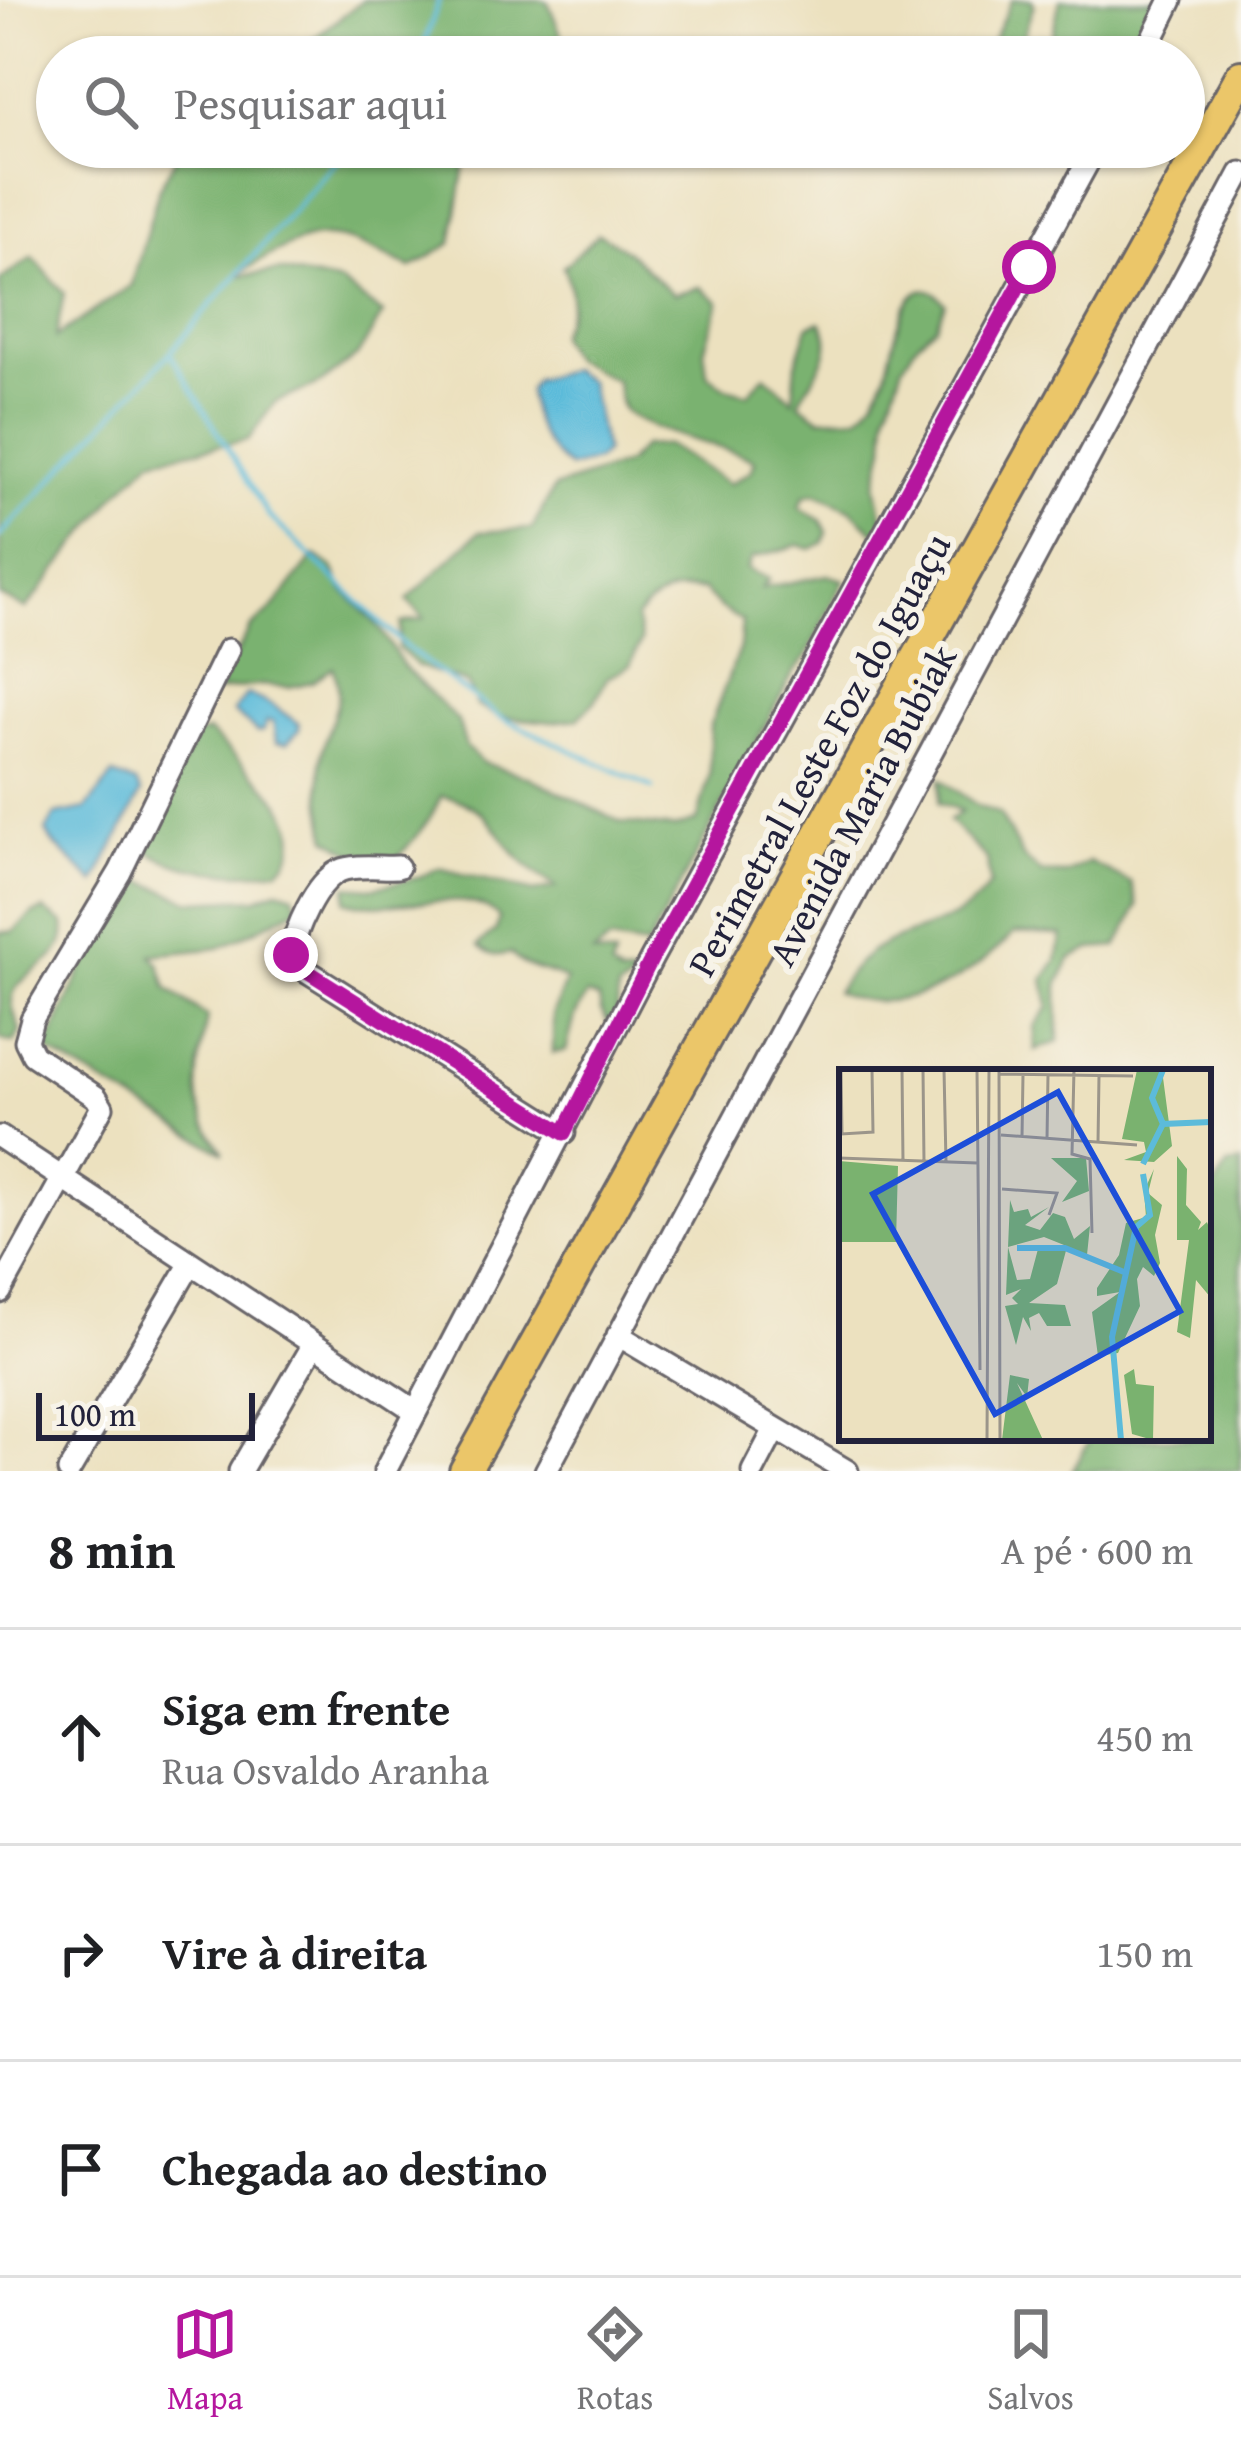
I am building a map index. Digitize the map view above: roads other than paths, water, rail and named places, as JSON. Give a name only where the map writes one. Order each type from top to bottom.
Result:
[{"type":"highway","name":"Perimetral Leste Foz do Iguaçu","points":[[1205,141],[1241,76]]},
{"type":"highway","name":"Perimetral Leste Foz do Iguaçu","points":[[465,1471],[1190,168]]},
{"type":"street","points":[[1153,36],[1171,0]]},
{"type":"street","points":[[385,1471],[652,958],[1085,168]]},
{"type":"street","name":"Avenida Maria Bubiak","points":[[546,1471],[1241,172]]},
{"type":"street","points":[[0,1292],[102,1107],[96,1097],[34,1055],[27,1035],[32,1019],[119,872],[228,650]]},
{"type":"street","points":[[398,867],[344,869],[335,874],[310,908],[291,955],[299,966],[564,1133]]},
{"type":"street","points":[[0,1137],[414,1410]]},
{"type":"street","points":[[69,1471],[191,1263]]},
{"type":"street","points":[[618,1335],[847,1471]]},
{"type":"street","points":[[240,1471],[314,1345]]},
{"type":"street","points":[[753,1471],[775,1429]]},
{"type":"water","points":[[570,369],[589,382],[605,452],[596,461],[570,468],[540,434],[528,390],[535,380]]},
{"type":"water","points":[[247,694],[299,724],[287,743],[276,742],[273,722],[267,721],[263,731],[257,732],[233,712]]},
{"type":"water","points":[[113,775],[136,783],[141,793],[95,883],[46,831],[55,815],[86,809]]},
{"type":"waterway","points":[[427,36],[439,0]]},
{"type":"waterway","points":[[0,536],[158,366],[330,168]]},
{"type":"waterway","points":[[170,353],[268,515],[407,648],[499,717],[653,788]]}]
